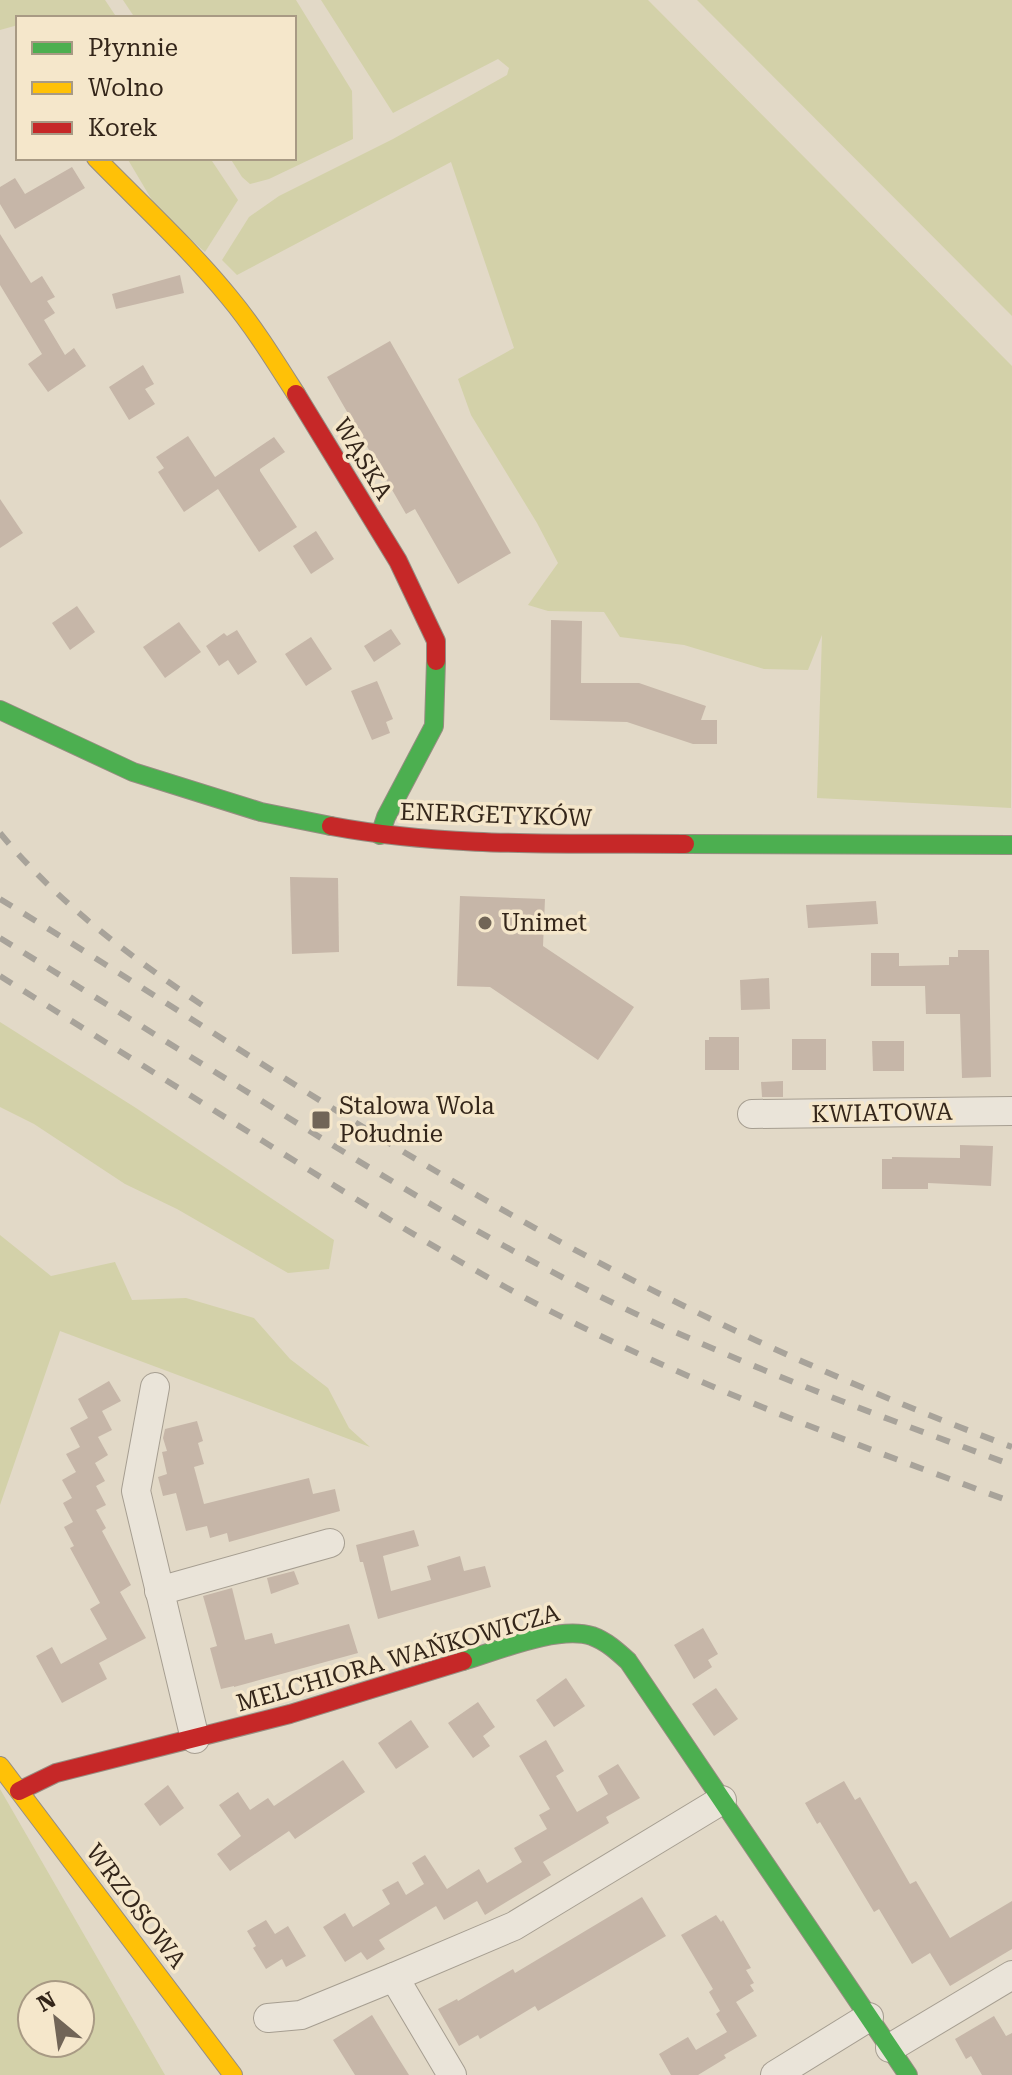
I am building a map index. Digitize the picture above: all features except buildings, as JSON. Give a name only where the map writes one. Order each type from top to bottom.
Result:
[{"type":"street","name":"WĄSKA","points":[[98,160],[205,269],[270,352],[398,561],[436,641],[434,726],[386,817],[380,835]]},
{"type":"street","name":"ENERGETYKÓW","points":[[0,710],[133,772],[261,812],[380,835],[504,843],[1012,845]]},
{"type":"street","name":"KWIATOWA","points":[[752,1114],[1012,1111]]},
{"type":"street","points":[[155,1387],[136,1491],[195,1739]]},
{"type":"street","points":[[159,1591],[330,1543]]},
{"type":"street","name":"MELCHIORA WAŃKOWICZA","points":[[19,1791],[56,1773],[328,1703],[539,1638],[578,1632],[593,1636],[628,1661],[908,2075]]},
{"type":"street","name":"WRZOSOWA","points":[[0,1766],[233,2075]]},
{"type":"street","points":[[268,2018],[301,2015],[514,1926],[722,1800]]},
{"type":"street","points":[[890,2048],[1012,1975]]},
{"type":"street","points":[[394,1977],[452,2075]]},
{"type":"street","points":[[775,2075],[869,2017]]},
{"type":"shaded area","points":[[0,0],[105,0],[116,16],[16,16],[16,26],[0,30]]},
{"type":"shaded area","points":[[123,0],[296,0],[352,91],[353,139],[269,179],[250,184],[231,160],[296,160],[296,16],[134,16]]},
{"type":"shaded area","points":[[321,0],[648,0],[1012,366],[1011,808],[817,798],[822,635],[808,670],[764,669],[684,645],[620,637],[604,612],[548,611],[528,605],[558,563],[471,415],[458,379],[514,348],[451,162],[237,275],[222,260],[249,217],[279,196],[393,139],[507,75],[509,68],[498,59],[393,113]]},
{"type":"shaded area","points":[[697,0],[1012,0],[1012,316]]},
{"type":"shaded area","points":[[128,160],[211,160],[238,200],[205,252],[159,212]]},
{"type":"shaded area","points":[[0,1022],[334,1240],[329,1269],[288,1273],[177,1209],[125,1184],[34,1124],[0,1107]]},
{"type":"shaded area","points":[[0,1235],[51,1276],[115,1262],[132,1300],[186,1298],[254,1318],[290,1359],[328,1388],[349,1428],[370,1447],[60,1331],[0,1505]]},
{"type":"shaded area","points":[[0,1789],[165,2075],[0,2075]]},
{"type":"railway","points":[[0,833],[69,905],[147,967],[202,1005]]},
{"type":"railway","points":[[0,899],[332,1108],[535,1228],[710,1319],[890,1399],[1012,1447]]},
{"type":"railway","points":[[0,938],[384,1177],[558,1275],[653,1322],[754,1366],[1012,1465]]},
{"type":"railway","points":[[0,976],[387,1218],[564,1318],[729,1394],[1012,1502]]},
{"type":"traffic: fast","points":[[380,835],[386,817],[434,726],[436,661]]},
{"type":"traffic: fast","points":[[0,710],[133,772],[261,812],[331,826]]},
{"type":"traffic: fast","points":[[685,844],[1012,845]]},
{"type":"traffic: fast","points":[[463,1661],[545,1636],[562,1634],[592,1636],[628,1661],[908,2075]]},
{"type":"traffic: slow","points":[[98,160],[214,279],[256,332],[296,394]]},
{"type":"traffic: slow","points":[[0,1766],[233,2075]]},
{"type":"traffic: jam","points":[[296,394],[398,561],[436,641],[436,661]]},
{"type":"traffic: jam","points":[[331,826],[463,841],[685,844]]},
{"type":"traffic: jam","points":[[19,1791],[56,1773],[290,1714],[463,1661]]},
{"type":"place","name":"Unimet","points":[[485,923]]},
{"type":"place","name":"Stalowa Wola Południe","points":[[321,1120]]}]
